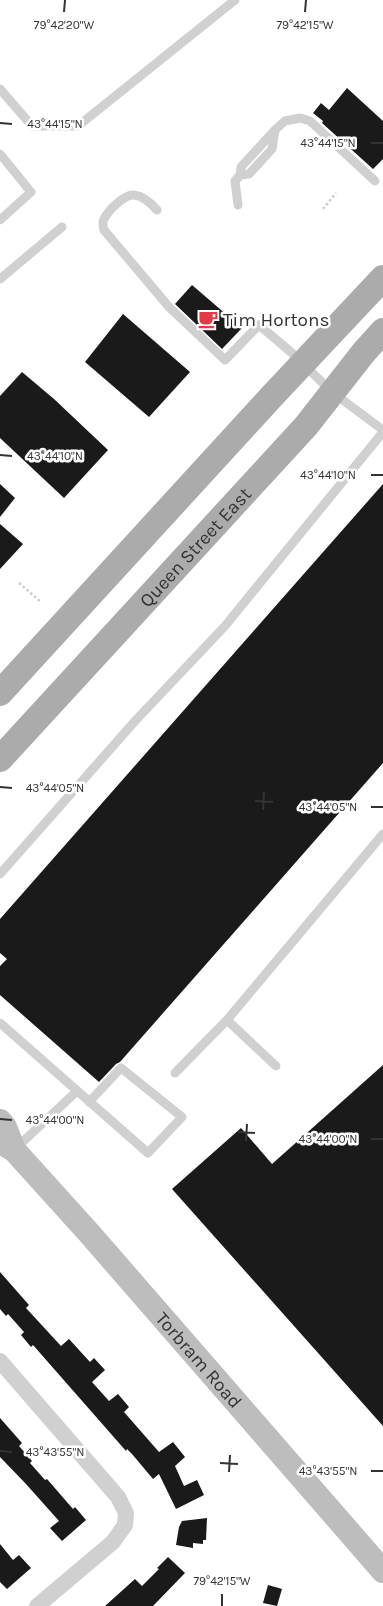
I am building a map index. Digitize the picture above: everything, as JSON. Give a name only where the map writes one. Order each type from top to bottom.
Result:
[{"type":"main road","points":[[0,692],[383,278]]},
{"type":"main road","name":"Queen Street East","points":[[0,759],[306,426],[364,352],[383,331]]},
{"type":"main road","name":"Torbram Road","points":[[0,1121],[5,1127],[7,1146],[90,1233],[383,1571]]},
{"type":"street","points":[[0,1361],[118,1497],[126,1512],[125,1525],[113,1542],[37,1606]]},
{"type":"lane","points":[[0,89],[32,126],[78,126],[235,0]]},
{"type":"lane","points":[[238,205],[235,181],[240,175],[241,167],[275,130],[285,121],[291,119],[300,118],[310,121],[375,181]]},
{"type":"lane","points":[[0,220],[31,192],[1,156]]},
{"type":"lane","points":[[0,874],[136,720],[225,626],[383,431],[332,392],[259,325],[225,360],[169,307],[104,230],[103,221],[105,217],[127,196],[134,195],[143,198],[157,210]]},
{"type":"lane","points":[[0,279],[62,227]]},
{"type":"lane","points":[[175,1073],[227,1020],[383,834]]},
{"type":"lane","points":[[227,1020],[276,1066]]},
{"type":"lane","points":[[0,1023],[89,1102],[148,1153],[182,1117],[120,1068],[89,1102]]},
{"type":"lane","points":[[7,1146],[77,1091]]},
{"type":"path","points":[[322,209],[336,193]]},
{"type":"path","points":[[19,582],[41,602]]},
{"type":"building","points":[[347,88],[383,121],[383,159],[373,169],[313,113],[321,103],[329,110]]},
{"type":"building","points":[[192,285],[242,328],[222,349],[175,304]]},
{"type":"building","points":[[123,314],[190,372],[149,417],[85,362]]},
{"type":"building","points":[[22,372],[108,450],[64,498],[0,438],[0,396]]},
{"type":"building","points":[[0,484],[15,498],[0,517]]},
{"type":"building","points":[[383,484],[383,763],[120,1062],[99,1082],[0,995],[0,966],[7,959],[0,953],[0,919]]},
{"type":"building","points":[[0,524],[23,544],[0,569]]},
{"type":"building","points":[[383,1065],[383,1426],[172,1189],[241,1128],[272,1164]]},
{"type":"building","points":[[0,1272],[29,1305],[26,1308],[61,1346],[69,1339],[90,1362],[94,1358],[105,1370],[92,1382],[109,1401],[118,1394],[129,1407],[124,1412],[159,1452],[173,1442],[185,1457],[175,1466],[184,1486],[197,1480],[204,1495],[176,1509],[159,1474],[153,1479],[132,1454],[127,1449],[126,1451],[33,1345],[31,1347],[21,1335],[24,1332],[8,1314],[6,1316],[0,1309]]},
{"type":"building","points":[[0,1418],[22,1443],[19,1446],[32,1461],[30,1463],[73,1509],[75,1507],[86,1520],[62,1541],[50,1528],[59,1521],[0,1457]]},
{"type":"building","points":[[207,1518],[206,1540],[203,1540],[203,1544],[193,1543],[193,1548],[176,1545],[182,1521]]},
{"type":"building","points":[[0,1544],[13,1560],[19,1555],[31,1568],[7,1589],[0,1582]]},
{"type":"building","points":[[168,1557],[185,1573],[153,1606],[105,1606],[135,1579],[142,1586]]},
{"type":"building","points":[[268,1585],[282,1589],[277,1606],[263,1603]]},
{"type":"place","name":"Tim Hortons","points":[[208,319]]}]
